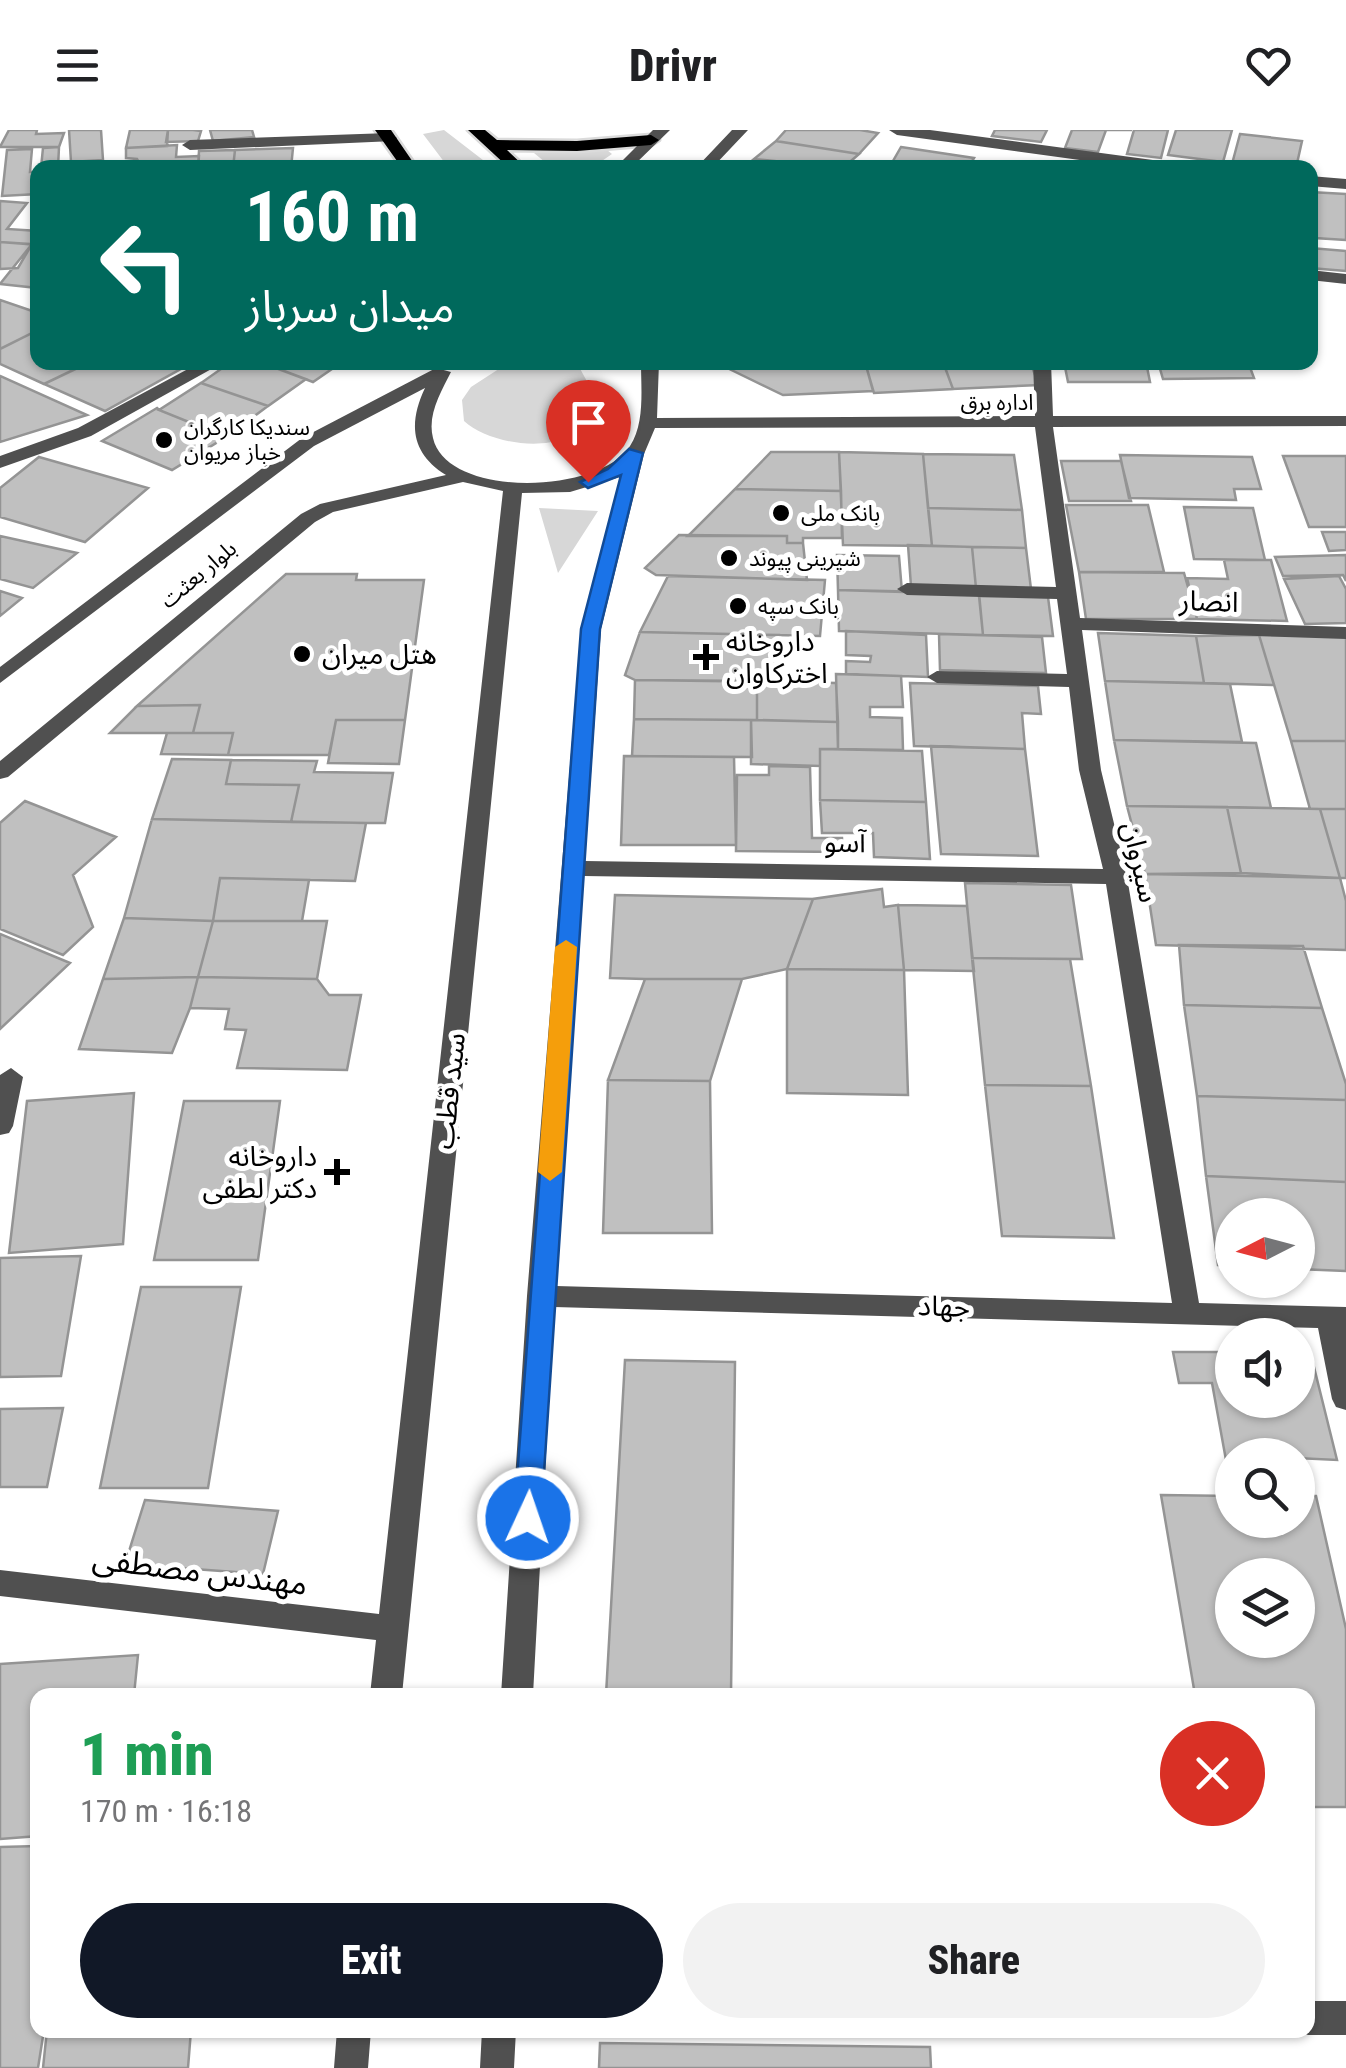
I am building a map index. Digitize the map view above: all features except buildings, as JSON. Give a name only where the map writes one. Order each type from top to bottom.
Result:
[{"type":"main road","points":[[476,130],[510,160]]},
{"type":"main road","points":[[386,134],[404,160]]},
{"type":"main road","points":[[495,146],[577,146],[656,135]]},
{"type":"street","points":[[711,160],[740,130]]},
{"type":"street","points":[[897,130],[1072,160]]},
{"type":"street","points":[[190,145],[386,134]]},
{"type":"street","points":[[630,160],[656,135]]},
{"type":"street","points":[[1318,182],[1346,184]]},
{"type":"street","points":[[1318,276],[1346,279]]},
{"type":"street","points":[[0,462],[36,454],[131,411],[202,370]]},
{"type":"street","name":"بلوار بعثت","points":[[0,676],[308,442],[440,370]]},
{"type":"street","points":[[443,370],[423,419],[424,441],[434,461],[460,477],[552,488],[588,482],[614,472],[635,453]]},
{"type":"street","points":[[517,1688],[541,1296],[590,629],[635,453],[648,423],[650,370]]},
{"type":"street","name":"سیروان","points":[[1042,370],[1044,424],[1093,786],[1116,876],[1187,1313]]},
{"type":"street","name":"اداره برق","points":[[648,423],[1346,422]]},
{"type":"street","name":"بلوار بعثت","points":[[0,772],[308,518],[327,508],[460,477]]},
{"type":"street","name":"سید قطب","points":[[387,1688],[513,486]]},
{"type":"street","points":[[907,589],[1066,593]]},
{"type":"street","name":"انصار","points":[[1070,624],[1346,633]]},
{"type":"street","points":[[936,677],[1078,681]]},
{"type":"street","name":"آسو","points":[[572,868],[1116,876]]},
{"type":"street","points":[[0,1126],[11,1077]]},
{"type":"street","name":"جهاد","points":[[541,1296],[1338,1318]]},
{"type":"street","points":[[1338,1318],[1346,1399]]},
{"type":"street","name":"مهندس مصطفی","points":[[0,1583],[392,1629]]},
{"type":"street","points":[[1315,2018],[1346,2018]]},
{"type":"street","points":[[351,2068],[353,2038]]},
{"type":"street","points":[[497,2068],[499,2038]]},
{"type":"shaded area","points":[[444,130],[483,160],[443,160],[423,134]]},
{"type":"shaded area","points":[[607,150],[612,154],[603,160],[542,160],[534,153]]},
{"type":"shaded area","points":[[497,370],[581,370],[596,398],[590,421],[578,432],[546,443],[527,444],[491,436],[464,421],[462,400],[471,387]]},
{"type":"shaded area","points":[[539,508],[598,511],[558,573]]},
{"type":"slow traffic","points":[[550,1172],[566,947]]},
{"type":"place","name":"سندیکا کارگران خباز مریوان","points":[[164,440]]},
{"type":"place","name":"بانک ملی","points":[[781,513]]},
{"type":"place","name":"شیرینی پیوند","points":[[729,558]]},
{"type":"place","name":"بانک سپه","points":[[738,606]]},
{"type":"place","name":"هتل میران","points":[[302,654]]},
{"type":"place","name":"داروخانه اخترکاوان","points":[[706,657]]},
{"type":"place","name":"داروخانه دکتر لطفی","points":[[337,1172]]},
{"type":"route","points":[[528,1518],[590,629],[635,453],[614,472],[588,482]]}]
